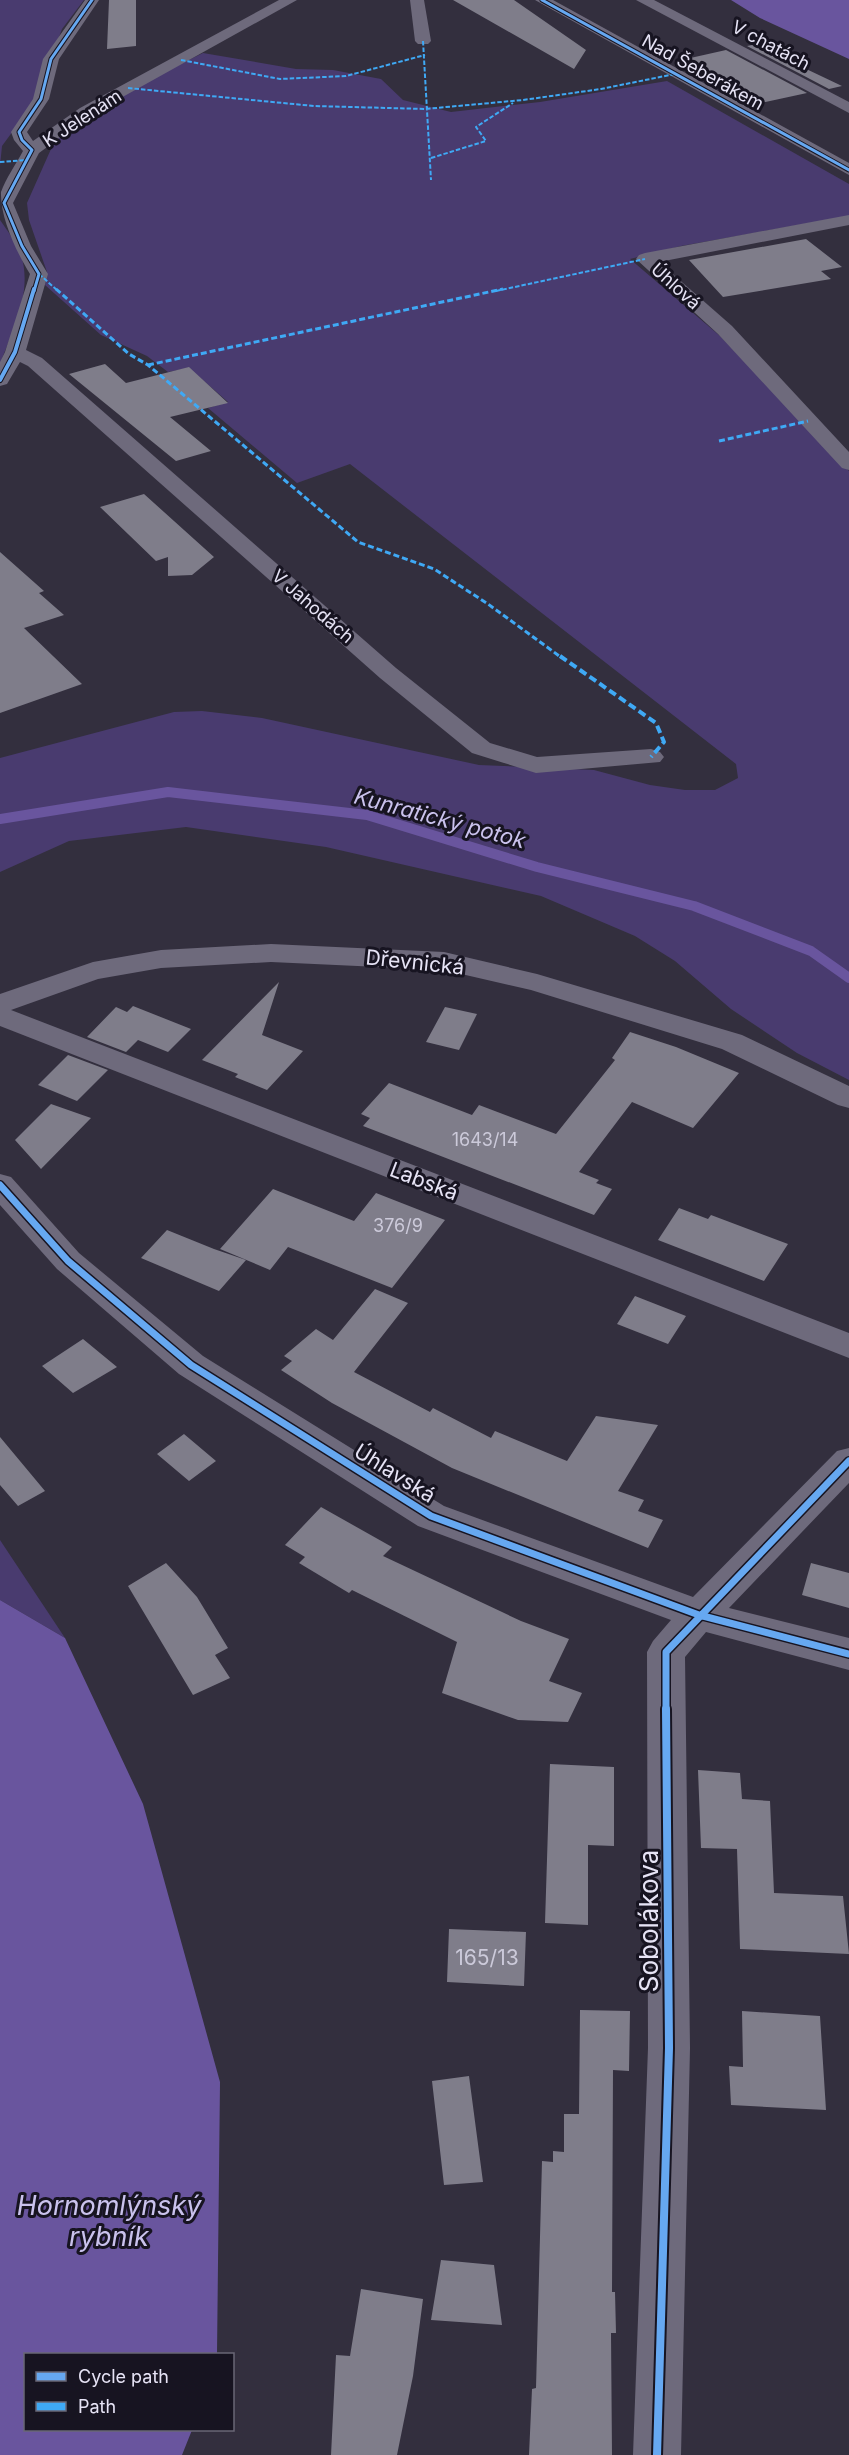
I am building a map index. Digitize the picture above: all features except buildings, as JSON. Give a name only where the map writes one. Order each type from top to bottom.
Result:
[{"type":"street","points":[[32,150],[22,140],[19,132],[40,99],[51,59],[92,0]]},
{"type":"street","name":"K Jelenám","points":[[0,380],[15,352],[39,274],[22,246],[4,203],[32,150],[86,111],[290,0]]},
{"type":"street","points":[[417,0],[423,41]]},
{"type":"street","name":"Nad Šeberákem","points":[[542,0],[847,167]]},
{"type":"street","name":"V chatách","points":[[643,0],[849,108]]},
{"type":"street","name":"Úhlová","points":[[849,220],[645,259],[725,330],[849,464]]},
{"type":"street","name":"V Jahodách","points":[[15,352],[35,362],[388,673],[481,748],[536,765],[651,757]]},
{"type":"street","name":"Dřevnická","points":[[0,1004],[93,971],[161,959],[271,953],[444,961],[537,983],[732,1042],[849,1098]]},
{"type":"street","name":"Labská","points":[[0,1016],[849,1346]]},
{"type":"street","name":"Úhlavská","points":[[0,1185],[68,1261],[191,1365],[431,1516],[699,1615],[849,1654]]},
{"type":"street","name":"Sobolákova","points":[[657,2455],[669,2048],[666,1652],[849,1461]]},
{"type":"shaded area","points":[[0,0],[84,0],[62,29],[35,101],[2,146],[0,166]]},
{"type":"shaded area","points":[[203,53],[296,69],[333,70],[381,79],[403,100],[451,112],[540,102],[667,81],[849,184],[849,216],[681,246],[630,259],[720,336],[849,471],[849,1080],[797,1053],[731,1009],[675,961],[635,936],[541,896],[326,847],[186,827],[69,841],[0,872],[0,758],[174,712],[202,711],[262,718],[479,765],[594,770],[650,785],[685,790],[715,790],[738,778],[736,764],[350,464],[297,483],[208,408],[228,402],[189,368],[168,372],[147,356],[101,335],[45,285],[47,272],[29,220],[27,203],[55,140],[85,117],[156,76]]},
{"type":"shaded area","points":[[0,220],[20,252],[25,281],[16,323],[0,364]]},
{"type":"shaded area","points":[[0,1540],[65,1638],[0,1600]]},
{"type":"water","points":[[731,0],[849,0],[849,59],[760,18]]},
{"type":"water","name":"Hornomlýnský rybník","points":[[0,1600],[65,1638],[143,1804],[220,2082],[217,2353],[24,2353],[24,2431],[192,2431],[182,2455],[0,2455]]},
{"type":"waterway","name":"Kunratický potok","points":[[0,819],[168,792],[367,815],[537,867],[694,906],[811,951],[849,978]]},
{"type":"marked path","points":[[423,41],[431,180]]},
{"type":"marked path","points":[[181,60],[280,79],[346,76],[425,55]]},
{"type":"marked path","points":[[128,88],[314,106],[425,109],[523,100],[601,89],[675,74]]},
{"type":"marked path","points":[[431,158],[486,141],[476,127],[513,103]]},
{"type":"marked path","points":[[0,162],[27,160]]},
{"type":"marked path","points":[[148,365],[645,259]]},
{"type":"marked path","points":[[39,274],[129,354],[148,365],[358,542],[434,569],[488,604],[656,723],[664,742],[651,757]]},
{"type":"marked path","points":[[719,441],[808,421]]},
{"type":"cycle path","points":[[0,380],[15,352],[39,274],[22,246],[4,203],[32,150],[22,140],[19,132],[41,99],[51,59],[92,0]]},
{"type":"cycle path","points":[[542,0],[849,170]]},
{"type":"cycle path","points":[[0,1185],[68,1261],[191,1365],[431,1516],[699,1615],[849,1654]]},
{"type":"cycle path","points":[[657,2455],[669,2048],[666,1652],[849,1461]]}]
